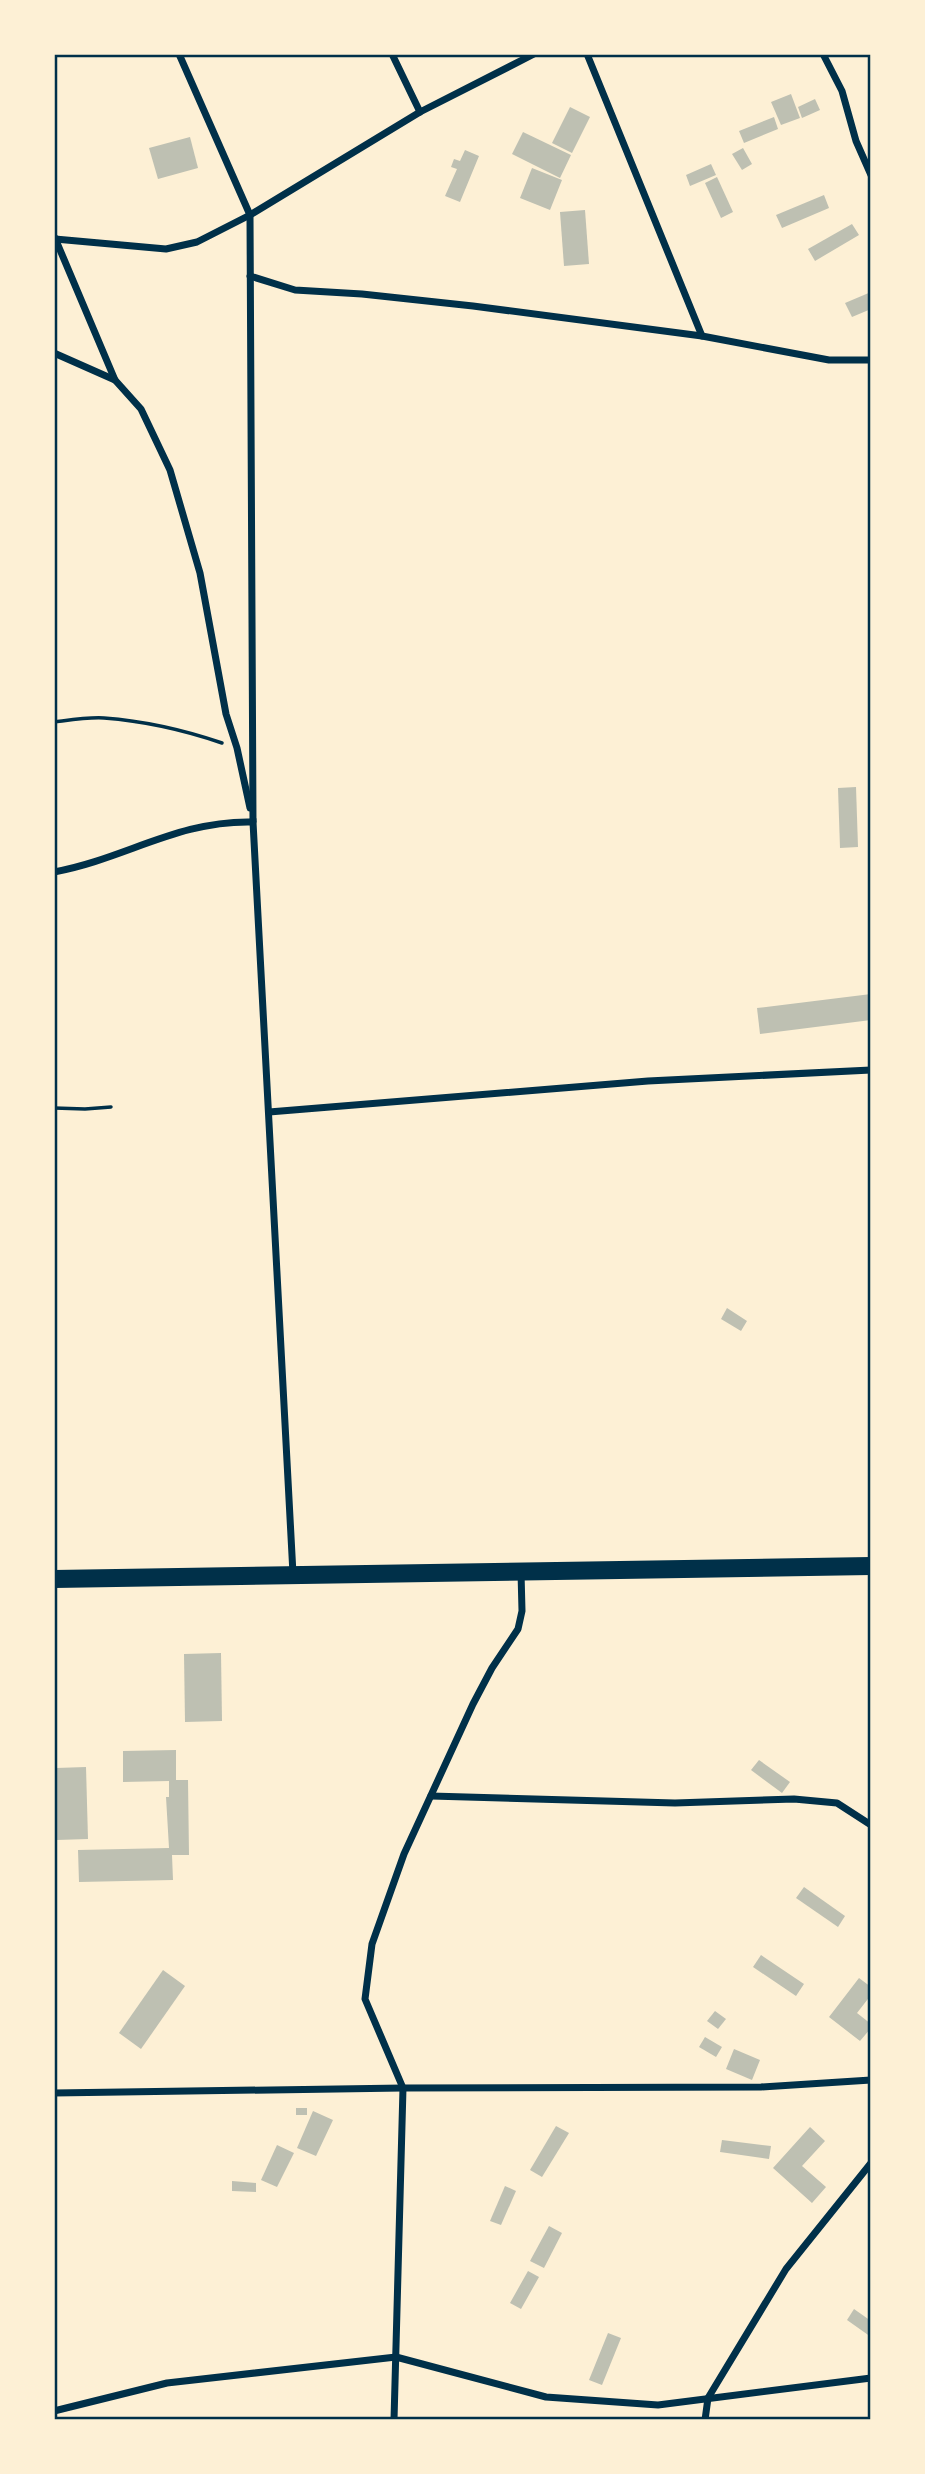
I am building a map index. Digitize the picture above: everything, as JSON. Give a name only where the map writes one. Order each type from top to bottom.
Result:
[{"type":"main road","points":[[54,1579],[871,1566]]},
{"type":"street","points":[[179,54],[250,215],[253,822],[293,1575]]},
{"type":"street","points":[[392,54],[420,112]]},
{"type":"street","points":[[253,822],[237,748],[226,714],[200,573],[170,470],[141,409],[116,380],[55,238],[166,249],[197,242],[250,215],[420,112],[534,54]]},
{"type":"street","points":[[587,54],[702,336]]},
{"type":"street","points":[[823,54],[842,91],[856,141],[871,175]]},
{"type":"street","points":[[250,275],[295,290],[413,299],[702,336],[829,359],[871,360]]},
{"type":"street","points":[[54,353],[116,380]]},
{"type":"street","points":[[54,872],[82,867],[181,831],[231,821],[253,822]]},
{"type":"street","points":[[269,1112],[648,1081],[871,1070]]},
{"type":"street","points":[[394,2420],[403,2088],[365,1999],[372,1944],[404,1854],[473,1704],[492,1668],[518,1629],[522,1611],[521,1572]]},
{"type":"street","points":[[432,1796],[675,1803],[793,1799],[837,1803],[871,1825]]},
{"type":"street","points":[[54,2093],[761,2087],[871,2080]]},
{"type":"street","points":[[705,2420],[708,2398],[786,2269],[871,2163]]},
{"type":"street","points":[[54,2411],[167,2384],[396,2357],[546,2397],[658,2405],[871,2378]]},
{"type":"path","points":[[54,722],[102,718],[133,722],[203,735],[237,748]]},
{"type":"path","points":[[54,1108],[85,1110],[111,1107]]},
{"type":"building","points":[[791,94],[800,118],[781,125],[771,102]]},
{"type":"building","points":[[815,99],[820,110],[802,118],[798,107]]},
{"type":"building","points":[[570,107],[590,117],[572,153],[552,143]]},
{"type":"building","points":[[774,117],[778,129],[744,143],[739,131]]},
{"type":"building","points":[[523,132],[571,155],[560,178],[512,154]]},
{"type":"building","points":[[190,137],[198,168],[158,179],[149,148]]},
{"type":"building","points":[[743,148],[752,164],[742,170],[732,154]]},
{"type":"building","points":[[465,150],[479,156],[460,202],[445,196],[457,169],[451,167],[454,159],[460,161]]},
{"type":"building","points":[[711,164],[716,175],[690,186],[686,175]]},
{"type":"building","points":[[532,168],[562,180],[550,210],[520,198]]},
{"type":"building","points":[[717,177],[733,212],[721,218],[705,183]]},
{"type":"building","points":[[824,195],[829,208],[782,228],[776,215]]},
{"type":"building","points":[[585,210],[589,264],[564,266],[560,212]]},
{"type":"building","points":[[852,224],[859,235],[815,261],[808,249]]},
{"type":"building","points":[[871,292],[871,309],[852,317],[845,303]]},
{"type":"building","points":[[856,787],[858,847],[840,848],[838,788]]},
{"type":"building","points":[[871,994],[871,1020],[760,1034],[757,1008]]},
{"type":"building","points":[[727,1308],[747,1321],[741,1331],[721,1319]]},
{"type":"building","points":[[221,1653],[222,1721],[185,1722],[184,1654]]},
{"type":"building","points":[[176,1750],[176,1780],[188,1780],[189,1855],[172,1855],[173,1880],[79,1882],[78,1850],[169,1848],[166,1797],[169,1797],[169,1781],[123,1782],[123,1751]]},
{"type":"building","points":[[759,1760],[790,1782],[782,1793],[751,1770]]},
{"type":"building","points":[[86,1767],[88,1839],[57,1840],[56,1768]]},
{"type":"building","points":[[804,1887],[845,1916],[838,1927],[796,1898]]},
{"type":"building","points":[[761,1955],[804,1984],[796,1996],[753,1967]]},
{"type":"building","points":[[163,1970],[185,1986],[141,2049],[119,2033]]},
{"type":"building","points":[[859,1978],[871,1987],[871,1995],[857,2013],[871,2024],[871,2028],[860,2041],[829,2017]]},
{"type":"building","points":[[715,2011],[726,2019],[718,2029],[707,2021]]},
{"type":"building","points":[[705,2037],[722,2047],[716,2057],[699,2047]]},
{"type":"building","points":[[734,2049],[760,2060],[752,2080],[726,2069]]},
{"type":"building","points":[[296,2108],[307,2108],[307,2115],[296,2115]]},
{"type":"building","points":[[313,2111],[333,2120],[316,2156],[297,2148]]},
{"type":"building","points":[[556,2126],[569,2133],[542,2177],[530,2170]]},
{"type":"building","points":[[810,2127],[825,2141],[802,2166],[826,2187],[812,2203],[773,2168]]},
{"type":"building","points":[[722,2140],[771,2146],[769,2159],[720,2152]]},
{"type":"building","points":[[277,2145],[294,2153],[277,2187],[261,2180]]},
{"type":"building","points":[[232,2181],[256,2183],[256,2192],[232,2191]]},
{"type":"building","points":[[505,2186],[516,2191],[501,2225],[490,2221]]},
{"type":"building","points":[[549,2226],[562,2233],[544,2268],[530,2261]]},
{"type":"building","points":[[528,2271],[539,2277],[521,2309],[510,2303]]},
{"type":"building","points":[[854,2309],[871,2321],[871,2337],[847,2320]]},
{"type":"building","points":[[608,2333],[621,2338],[602,2385],[589,2380]]}]
